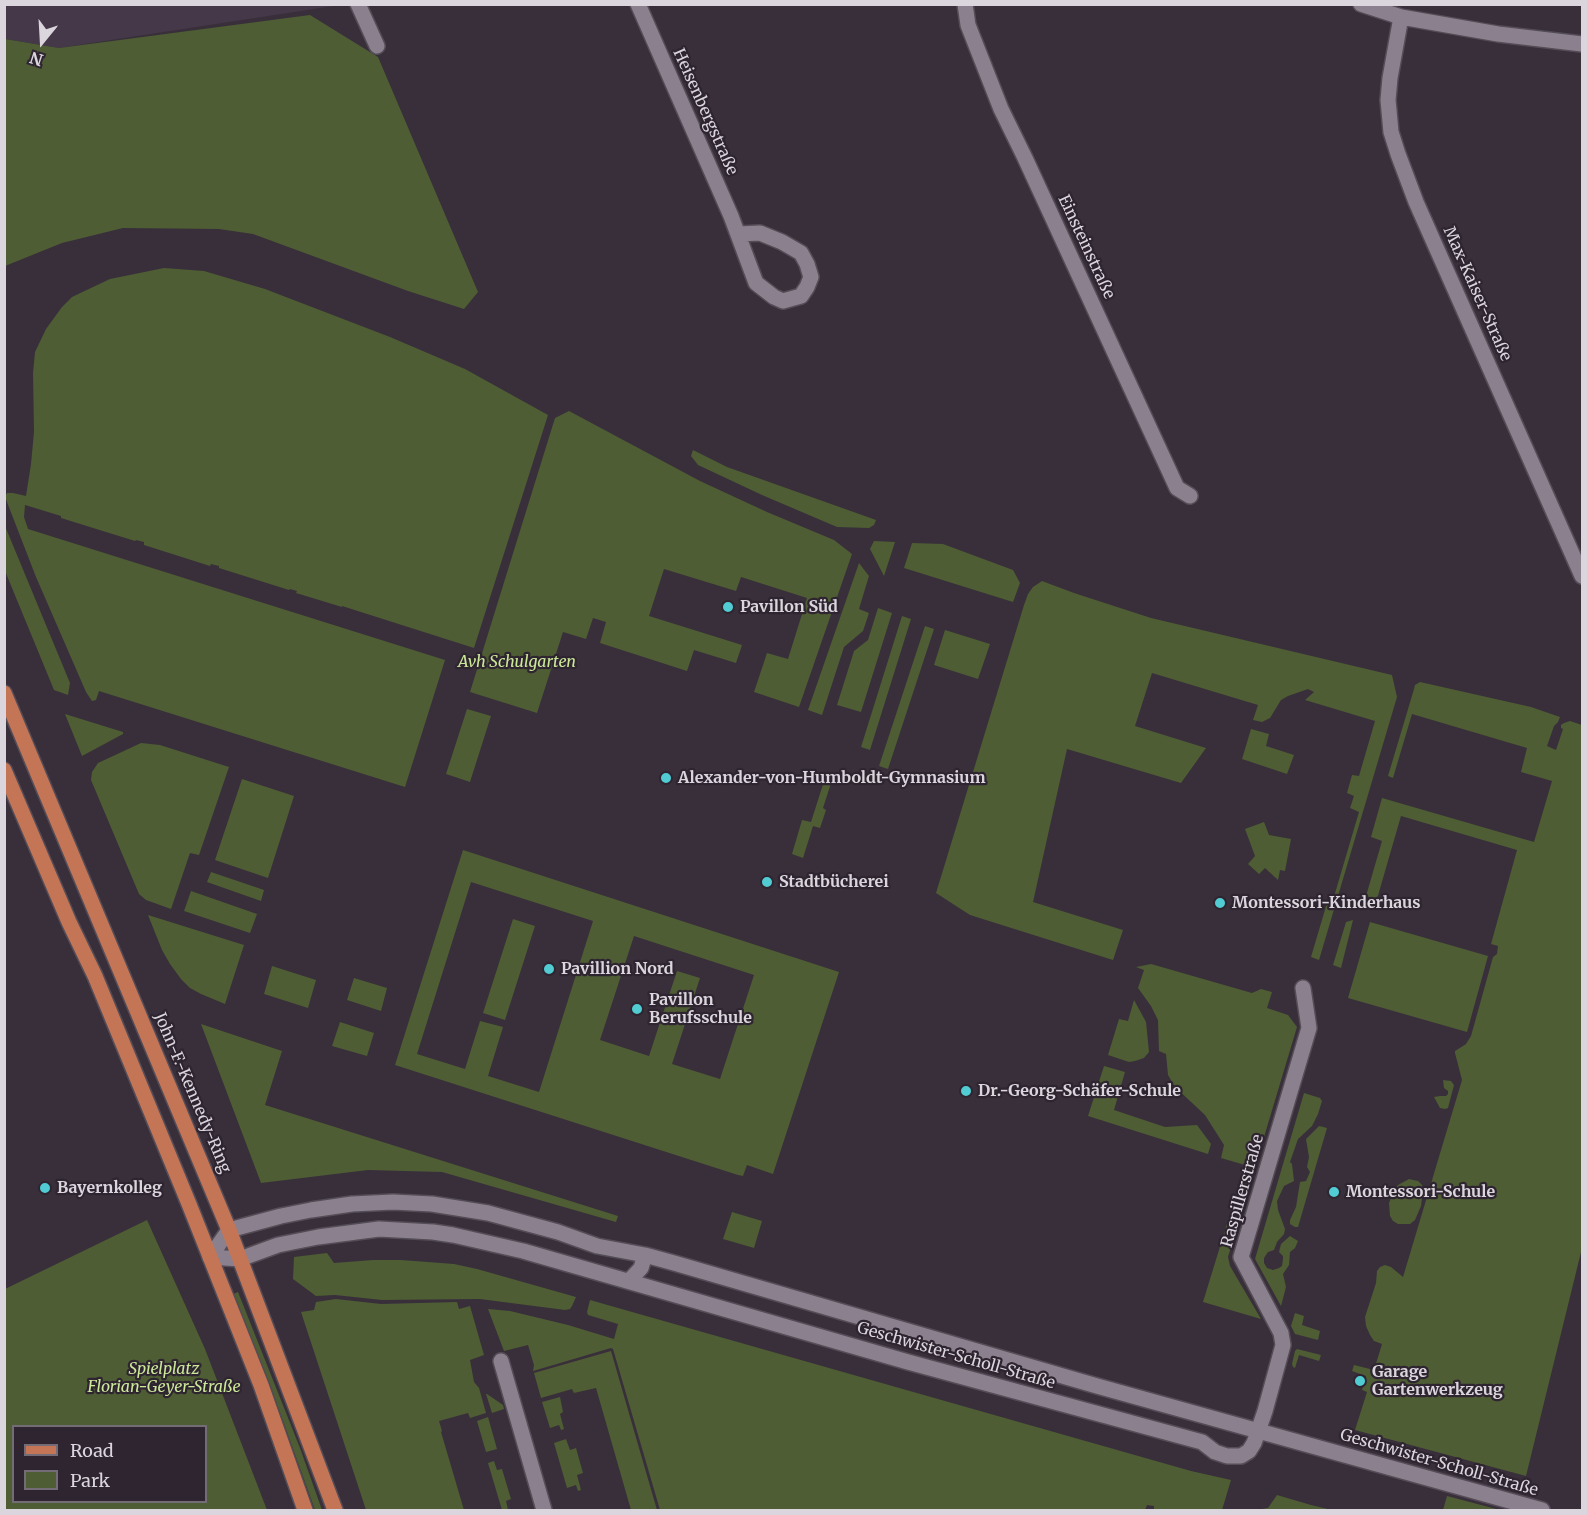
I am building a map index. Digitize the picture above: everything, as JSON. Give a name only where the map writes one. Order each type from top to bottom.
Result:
[{"type":"main road","name":"John-F.-Kennedy-Ring","points":[[4,693],[229,1230],[335,1510]]},
{"type":"main road","points":[[4,770],[69,922],[95,976],[210,1257],[261,1385],[305,1510]]},
{"type":"street","points":[[358,4],[378,46]]},
{"type":"street","name":"Heisenbergstraße","points":[[638,4],[738,234],[756,283],[783,301],[801,296],[811,277],[801,253],[760,233],[738,234]]},
{"type":"street","name":"Einsteinstraße","points":[[965,4],[968,25],[1001,109],[1177,488],[1190,496]]},
{"type":"street","points":[[1361,4],[1401,17],[1516,37],[1582,44]]},
{"type":"street","name":"Max-Kaiser-Straße","points":[[1401,17],[1388,100],[1391,132],[1398,154],[1416,202],[1582,576]]},
{"type":"street","name":"Raspillerstraße","points":[[1258,1431],[1281,1353],[1282,1339],[1241,1257],[1309,1028],[1303,988]]},
{"type":"street","name":"Geschwister-Scholl-Straße","points":[[229,1230],[281,1216],[332,1207],[393,1202],[457,1207],[488,1213],[558,1232],[597,1246],[645,1255],[1074,1380],[1542,1510]]},
{"type":"street","name":"Geschwister-Scholl-Straße","points":[[210,1257],[240,1259],[278,1245],[380,1229],[433,1232],[523,1251],[1036,1398],[1100,1413],[1202,1442],[1215,1452],[1227,1456],[1241,1456],[1250,1451],[1258,1431]]},
{"type":"street","points":[[210,1257],[229,1230]]},
{"type":"street","points":[[629,1281],[641,1268],[645,1255]]},
{"type":"street","points":[[501,1361],[544,1510]]},
{"type":"shaded area","points":[[4,5],[340,5],[59,48],[5,39]]},
{"type":"green space","points":[[310,15],[378,57],[478,292],[464,309],[253,234],[219,229],[123,228],[62,243],[5,266],[5,39],[59,48]]},
{"type":"green space","points":[[164,268],[204,271],[265,289],[390,337],[465,369],[548,415],[474,648],[296,593],[297,591],[219,568],[219,566],[211,564],[210,566],[144,545],[144,542],[25,505],[24,517],[28,529],[445,660],[405,787],[99,691],[96,700],[92,701],[86,692],[36,577],[5,497],[7,493],[26,496],[34,432],[35,352],[46,329],[72,297],[110,279]]},
{"type":"green space","name":"Avh Schulgarten","points":[[569,411],[700,481],[834,540],[852,554],[799,707],[754,692],[767,653],[788,659],[807,598],[741,577],[736,591],[664,569],[649,616],[742,645],[736,663],[694,650],[687,671],[600,643],[606,622],[593,618],[586,639],[563,632],[537,713],[470,692],[555,418]]},
{"type":"green space","points":[[693,450],[727,467],[876,520],[869,528],[837,527],[698,465],[691,456]]},
{"type":"green space","points":[[5,526],[70,683],[68,695],[54,690],[5,571]]},
{"type":"green space","points":[[874,541],[895,542],[884,576],[870,549]]},
{"type":"green space","points":[[912,543],[943,544],[1013,570],[1020,583],[1013,602],[904,568]]},
{"type":"green space","points":[[859,563],[869,576],[859,609],[869,613],[863,631],[844,647],[822,715],[808,710]]},
{"type":"green space","points":[[1042,581],[1151,618],[1392,675],[1397,697],[1319,960],[1311,957],[1327,903],[1333,900],[1359,812],[1350,808],[1354,796],[1347,793],[1352,775],[1359,776],[1375,721],[1305,700],[1314,692],[1308,689],[1281,700],[1270,718],[1262,722],[1253,720],[1258,705],[1152,673],[1135,726],[1206,748],[1181,783],[1067,749],[1033,902],[1123,930],[1113,960],[970,915],[936,893],[1024,605],[1033,587]]},
{"type":"green space","points":[[878,608],[892,613],[861,712],[837,705],[854,651],[868,640]]},
{"type":"green space","points":[[902,616],[911,619],[870,750],[861,747]]},
{"type":"green space","points":[[925,626],[934,629],[888,769],[879,766]]},
{"type":"green space","points":[[945,630],[990,644],[978,679],[934,665]]},
{"type":"green space","points":[[1420,682],[1531,707],[1560,717],[1547,746],[1556,750],[1563,729],[1561,725],[1570,721],[1582,725],[1582,1248],[1526,1476],[1355,1430],[1367,1392],[1362,1390],[1366,1376],[1352,1371],[1354,1365],[1374,1370],[1382,1344],[1374,1341],[1370,1335],[1365,1317],[1376,1283],[1377,1271],[1385,1265],[1403,1277],[1462,1080],[1455,1051],[1466,1044],[1471,1036],[1493,957],[1497,954],[1498,946],[1491,944],[1517,850],[1401,816],[1377,899],[1366,896],[1382,841],[1371,837],[1382,798],[1534,842],[1552,781],[1521,772],[1527,748],[1412,714],[1393,778],[1388,776],[1415,685]]},
{"type":"green space","points":[[467,709],[491,716],[470,782],[446,774]]},
{"type":"green space","points":[[65,714],[123,732],[123,734],[82,756]]},
{"type":"green space","points":[[1251,729],[1269,734],[1266,746],[1294,755],[1287,774],[1242,759]]},
{"type":"green space","points":[[141,743],[160,745],[229,767],[199,855],[190,853],[171,909],[146,900],[139,894],[91,780],[92,772],[98,763]]},
{"type":"green space","points":[[825,778],[832,780],[823,808],[826,810],[820,828],[813,826],[803,858],[792,854],[802,820],[811,822]]},
{"type":"green space","points":[[242,779],[294,796],[268,878],[215,860]]},
{"type":"green space","points":[[1264,822],[1269,835],[1291,839],[1285,871],[1280,870],[1278,880],[1265,868],[1259,874],[1248,864],[1255,856],[1245,829]]},
{"type":"green space","points":[[463,850],[839,972],[773,1174],[747,1165],[743,1176],[738,1175],[395,1065]],"holes":[[[471,882],[593,921],[539,1092],[488,1076],[503,1027],[480,1021],[465,1069],[417,1054]],[[634,936],[754,975],[720,1079],[672,1064],[700,978],[677,971],[649,1056],[600,1040]]]},
{"type":"green space","points":[[211,872],[264,890],[261,901],[207,882]]},
{"type":"green space","points":[[191,891],[257,914],[250,933],[184,911]]},
{"type":"green space","points":[[148,915],[244,945],[225,1004],[190,988],[181,979],[162,950]]},
{"type":"green space","points":[[513,919],[535,926],[505,1020],[483,1013]]},
{"type":"green space","points":[[1353,920],[1341,968],[1333,965],[1346,922]]},
{"type":"green space","points":[[1370,922],[1488,956],[1467,1032],[1348,998]]},
{"type":"green space","points":[[1151,964],[1252,993],[1261,989],[1272,992],[1267,1008],[1288,1015],[1297,1027],[1228,1257],[1230,1266],[1261,1319],[1203,1302],[1245,1165],[1221,1158],[1224,1145],[1205,1115],[1175,1087],[1168,1075],[1166,1054],[1159,1051],[1158,1020],[1138,988],[1144,970],[1136,967]]},
{"type":"green space","points":[[272,966],[316,980],[308,1008],[264,994]]},
{"type":"green space","points":[[354,978],[387,988],[381,1011],[347,1000]]},
{"type":"green space","points":[[1134,1000],[1146,1022],[1149,1052],[1144,1058],[1129,1062],[1108,1055],[1119,1019],[1128,1021]]},
{"type":"green space","points":[[340,1022],[374,1033],[367,1056],[332,1046]]},
{"type":"green space","points":[[201,1024],[282,1051],[265,1105],[618,1216],[616,1222],[442,1172],[368,1170],[261,1183]]},
{"type":"green space","points":[[1104,1066],[1125,1072],[1114,1110],[1165,1127],[1197,1125],[1211,1144],[1208,1154],[1088,1116]]},
{"type":"green space","points":[[1443,1080],[1451,1081],[1454,1085],[1448,1108],[1445,1109],[1440,1108],[1434,1097],[1448,1094]]},
{"type":"green space","points":[[1304,1093],[1320,1098],[1322,1101],[1312,1126],[1298,1139],[1290,1162],[1294,1181],[1284,1186],[1277,1201],[1285,1229],[1284,1234],[1274,1250],[1268,1252],[1264,1258],[1267,1268],[1273,1270],[1279,1268],[1282,1266],[1283,1259],[1279,1252],[1281,1244],[1290,1236],[1298,1241],[1290,1252],[1289,1265],[1283,1274],[1286,1287],[1281,1306],[1255,1259]]},
{"type":"green space","points":[[1319,1126],[1327,1128],[1298,1227],[1295,1227],[1290,1224],[1290,1220],[1296,1207],[1300,1182],[1306,1181],[1310,1172],[1307,1167],[1309,1157],[1306,1139]]},
{"type":"green space","points":[[1409,1179],[1418,1181],[1422,1185],[1421,1206],[1415,1220],[1410,1224],[1398,1224],[1390,1216],[1389,1203],[1398,1185]]},
{"type":"green space","points":[[732,1212],[762,1221],[754,1248],[723,1239]]},
{"type":"green space","name":"Spielplatz Florian-Geyer-Straße","points":[[147,1220],[205,1349],[267,1510],[5,1510],[5,1289]]},
{"type":"green space","points":[[327,1253],[334,1263],[401,1260],[454,1264],[576,1297],[570,1309],[565,1310],[480,1299],[382,1300],[335,1295],[316,1296],[293,1279],[294,1257]]},
{"type":"green space","points":[[238,1292],[322,1510],[315,1510],[269,1382],[233,1294]]},
{"type":"green space","points":[[336,1299],[381,1304],[457,1302],[459,1309],[470,1306],[484,1355],[470,1360],[474,1382],[479,1388],[486,1413],[470,1418],[468,1413],[439,1421],[464,1510],[366,1510],[301,1312],[314,1310],[316,1302]]},
{"type":"green space","points":[[590,1300],[1191,1471],[1231,1480],[1222,1510],[1154,1510],[1154,1506],[1147,1505],[1145,1510],[660,1510],[613,1349],[533,1371],[534,1365],[528,1345],[504,1351],[488,1309],[510,1311],[614,1339],[618,1324],[588,1315]]},
{"type":"green space","points":[[1295,1313],[1304,1316],[1302,1325],[1320,1331],[1318,1340],[1295,1334],[1291,1326]]},
{"type":"green space","points":[[1297,1349],[1321,1355],[1319,1361],[1299,1355],[1295,1368],[1293,1367]]},
{"type":"green space","points":[[611,1351],[657,1510],[631,1510],[596,1388],[574,1393],[572,1389],[541,1398],[534,1373]]},
{"type":"green space","points":[[486,1394],[503,1405],[504,1409],[492,1413]]},
{"type":"green space","points":[[560,1397],[563,1412],[560,1414],[564,1429],[561,1430],[559,1425],[550,1428],[542,1402]]},
{"type":"green space","points":[[488,1417],[497,1449],[486,1452],[477,1421]]},
{"type":"green space","points":[[566,1439],[570,1450],[576,1448],[583,1473],[577,1475],[581,1490],[578,1491],[576,1485],[567,1488],[554,1443]]},
{"type":"green space","points":[[494,1461],[497,1470],[502,1469],[511,1499],[506,1501],[508,1510],[502,1510],[488,1463]]},
{"type":"green space","points":[[1277,1495],[1332,1510],[1256,1510],[1268,1508]]},
{"type":"green space","points":[[1447,1496],[1500,1510],[1443,1510]]},
{"type":"place","name":"Pavillon Süd","points":[[728,607]]},
{"type":"place","name":"Alexander-von-Humboldt-Gymnasium","points":[[666,778]]},
{"type":"place","name":"Stadtbücherei","points":[[767,882]]},
{"type":"place","name":"Montessori-Kinderhaus","points":[[1220,903]]},
{"type":"place","name":"Pavillion Nord","points":[[549,969]]},
{"type":"place","name":"Pavillon Berufsschule","points":[[637,1009]]},
{"type":"place","name":"Dr.-Georg-Schäfer-Schule","points":[[966,1091]]},
{"type":"place","name":"Bayernkolleg","points":[[45,1188]]},
{"type":"place","name":"Montessori-Schule","points":[[1334,1192]]},
{"type":"place","name":"Garage Gartenwerkzeug","points":[[1360,1381]]}]
